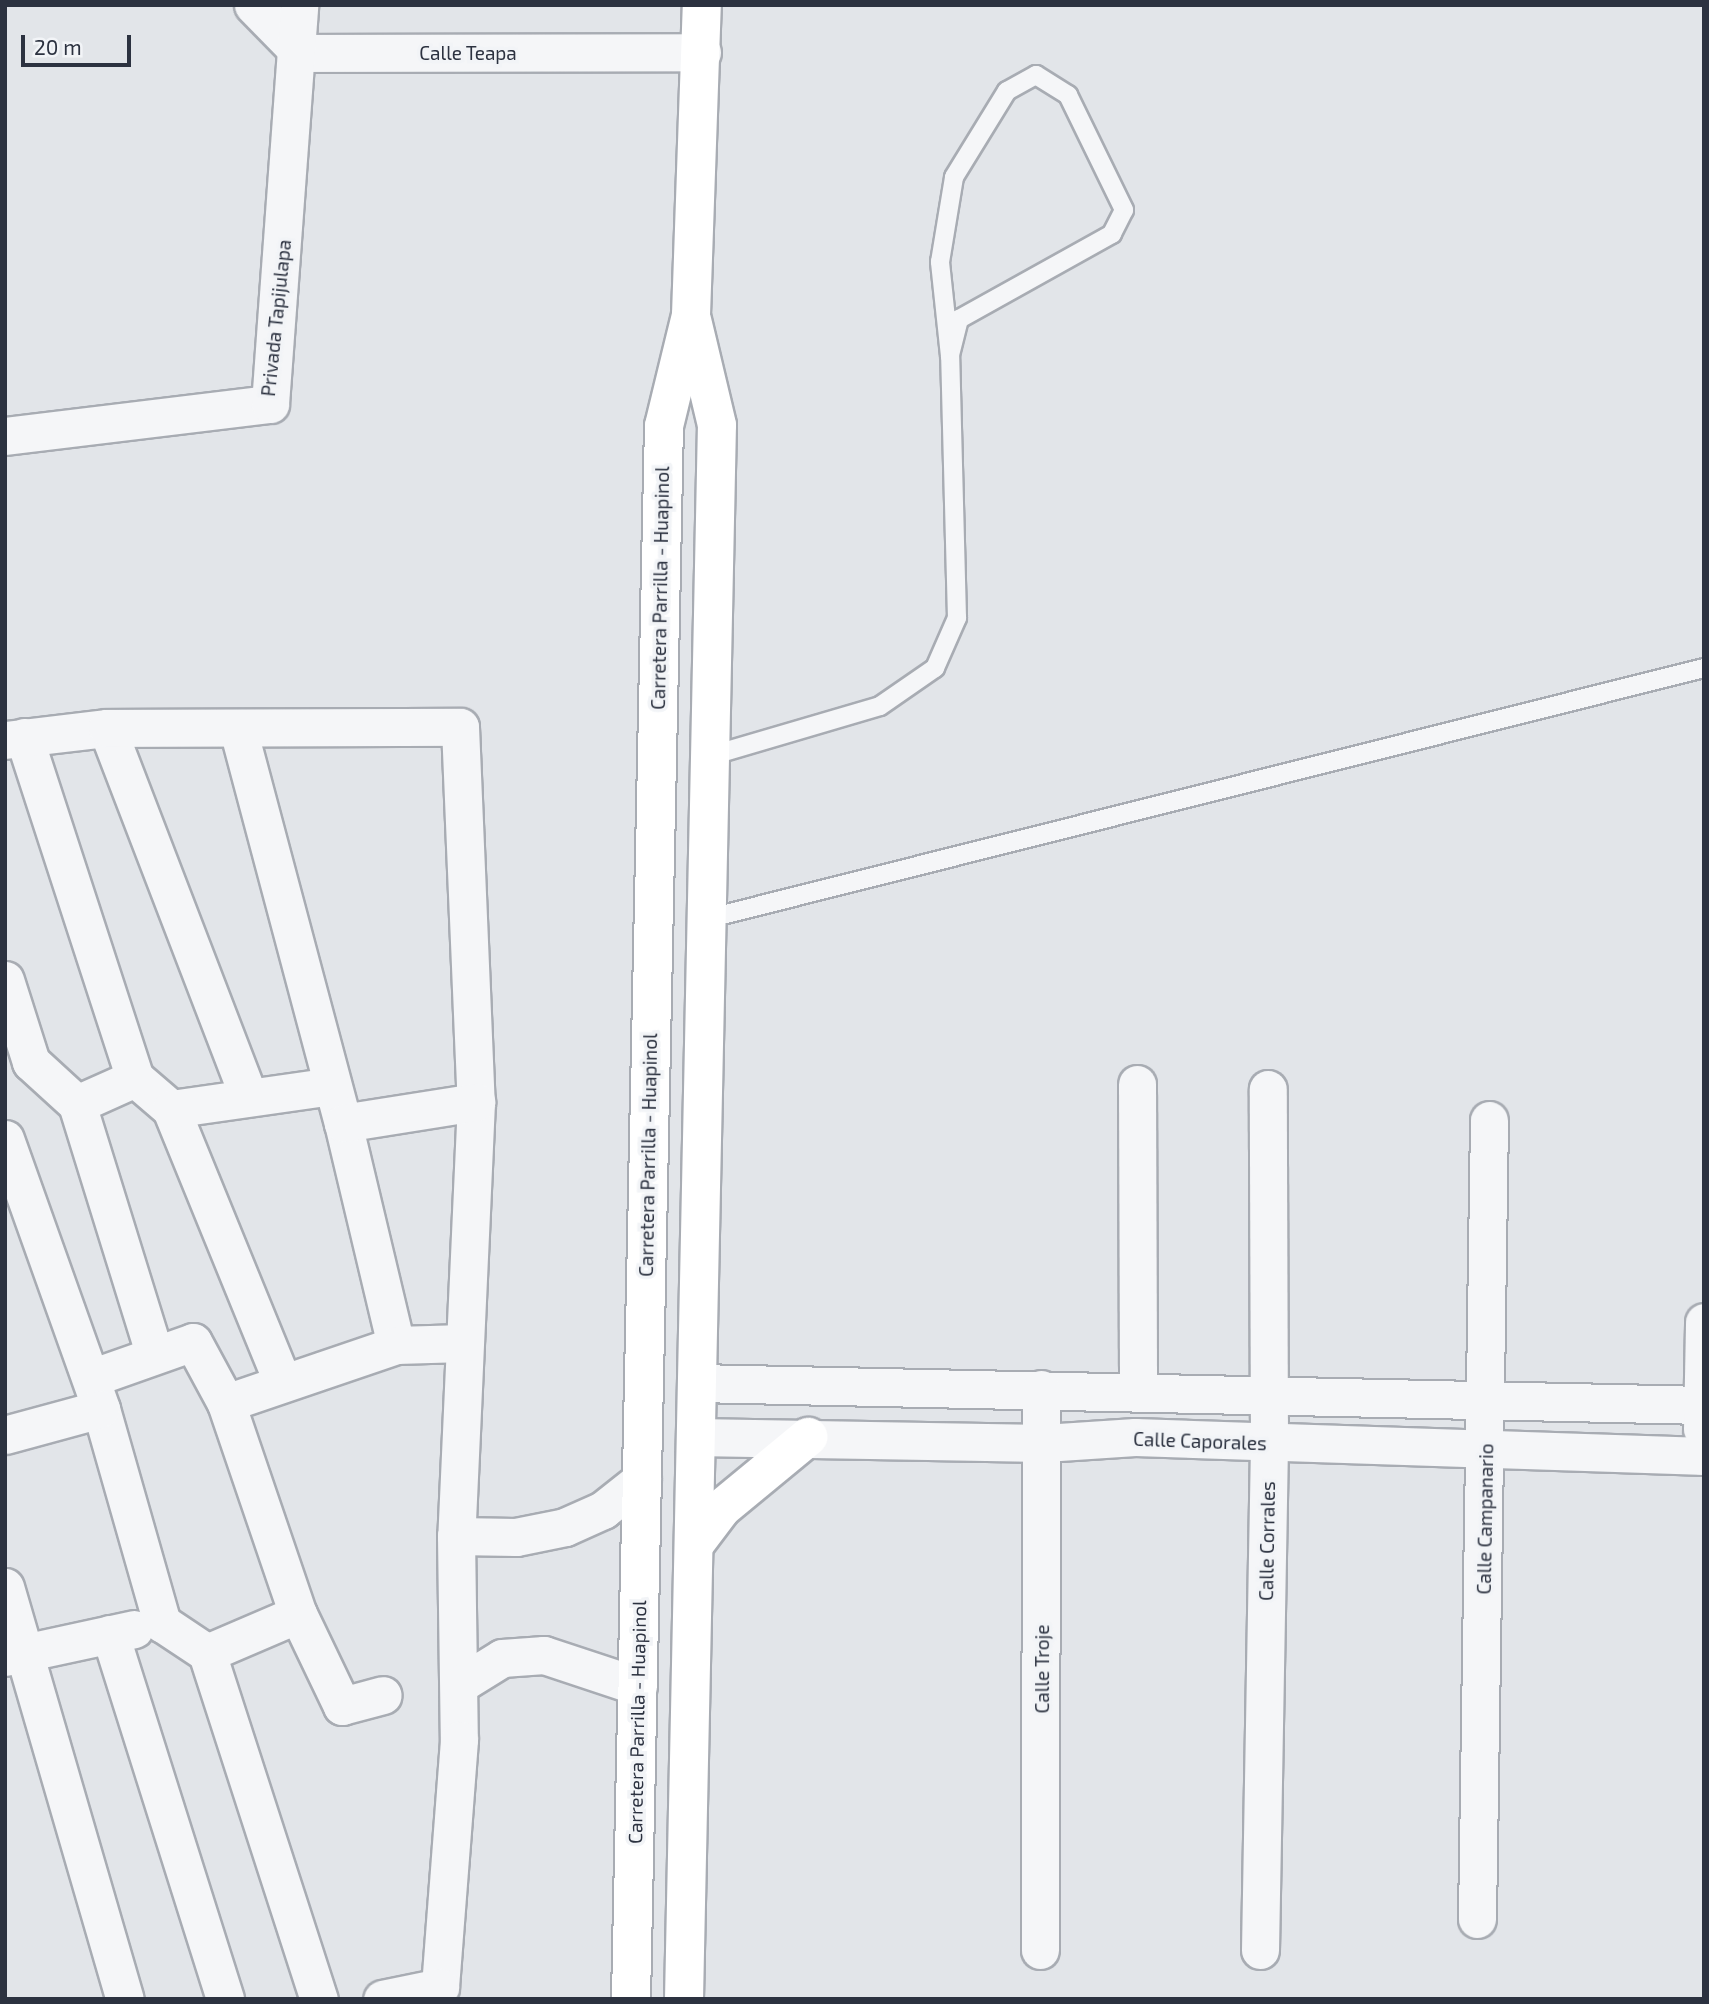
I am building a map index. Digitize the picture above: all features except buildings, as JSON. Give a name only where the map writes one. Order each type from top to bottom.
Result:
[{"type":"main road","name":"Carretera Parrilla - Huapinol","points":[[631,1999],[664,426],[691,315],[702,5]]},
{"type":"main road","name":"Carretera Parrilla - Huapinol","points":[[684,1999],[717,425],[691,315]]},
{"type":"main road","points":[[694,1545],[739,1491],[808,1437]]},
{"type":"street","points":[[253,5],[300,53]]},
{"type":"street","points":[[299,5],[300,53]]},
{"type":"street","name":"Calle Teapa","points":[[300,53],[702,52]]},
{"type":"street","name":"Privada Tapijulapa","points":[[5,436],[270,404],[300,53]]},
{"type":"street","points":[[283,1383],[171,1109],[135,1078],[15,739],[107,728],[460,727],[476,1101],[456,1536],[460,1684],[440,1987],[382,1999]]},
{"type":"street","points":[[107,728],[248,1095]]},
{"type":"street","points":[[238,729],[343,1123],[396,1345]]},
{"type":"street","points":[[5,980],[18,1067],[78,1104],[154,1352]]},
{"type":"street","points":[[78,1104],[135,1078]]},
{"type":"street","points":[[1137,1084],[1138,1390]]},
{"type":"street","points":[[171,1109],[248,1095],[332,1086]]},
{"type":"street","name":"Calle Corrales","points":[[1260,1950],[1269,1443],[1266,1392],[1268,1089]]},
{"type":"street","points":[[343,1123],[476,1101]]},
{"type":"street","name":"Calle Campanario","points":[[1477,1919],[1487,1450],[1485,1402],[1489,1120]]},
{"type":"street","points":[[5,1139],[96,1394],[162,1623],[207,1653],[319,1999]]},
{"type":"street","points":[[1704,1322],[1704,1445]]},
{"type":"street","points":[[5,1435],[96,1394],[154,1352],[193,1342],[226,1403],[298,1614],[342,1706],[383,1695]]},
{"type":"street","points":[[226,1403],[396,1345],[464,1343]]},
{"type":"street","points":[[696,1383],[1266,1392],[1485,1402],[1702,1405]]},
{"type":"street","name":"Calle Troje","points":[[1040,1950],[1044,1443],[1041,1389]]},
{"type":"street","name":"Calle Caporales","points":[[695,1437],[1044,1443],[1135,1437],[1704,1455]]},
{"type":"street","points":[[456,1536],[516,1537],[565,1527],[603,1510],[642,1479]]},
{"type":"street","points":[[5,1587],[14,1654],[125,1999]]},
{"type":"street","points":[[207,1653],[298,1614]]},
{"type":"street","points":[[14,1654],[162,1623]]},
{"type":"street","points":[[110,1634],[225,1999]]},
{"type":"street","points":[[460,1684],[502,1658],[544,1655],[638,1686]]},
{"type":"lane","points":[[709,756],[880,706],[935,668],[957,618],[950,356],[940,262],[954,177],[1007,91],[1036,75],[1068,94],[1125,210],[1112,234],[959,319],[950,356]]},
{"type":"lane","points":[[706,919],[1704,668]]}]
